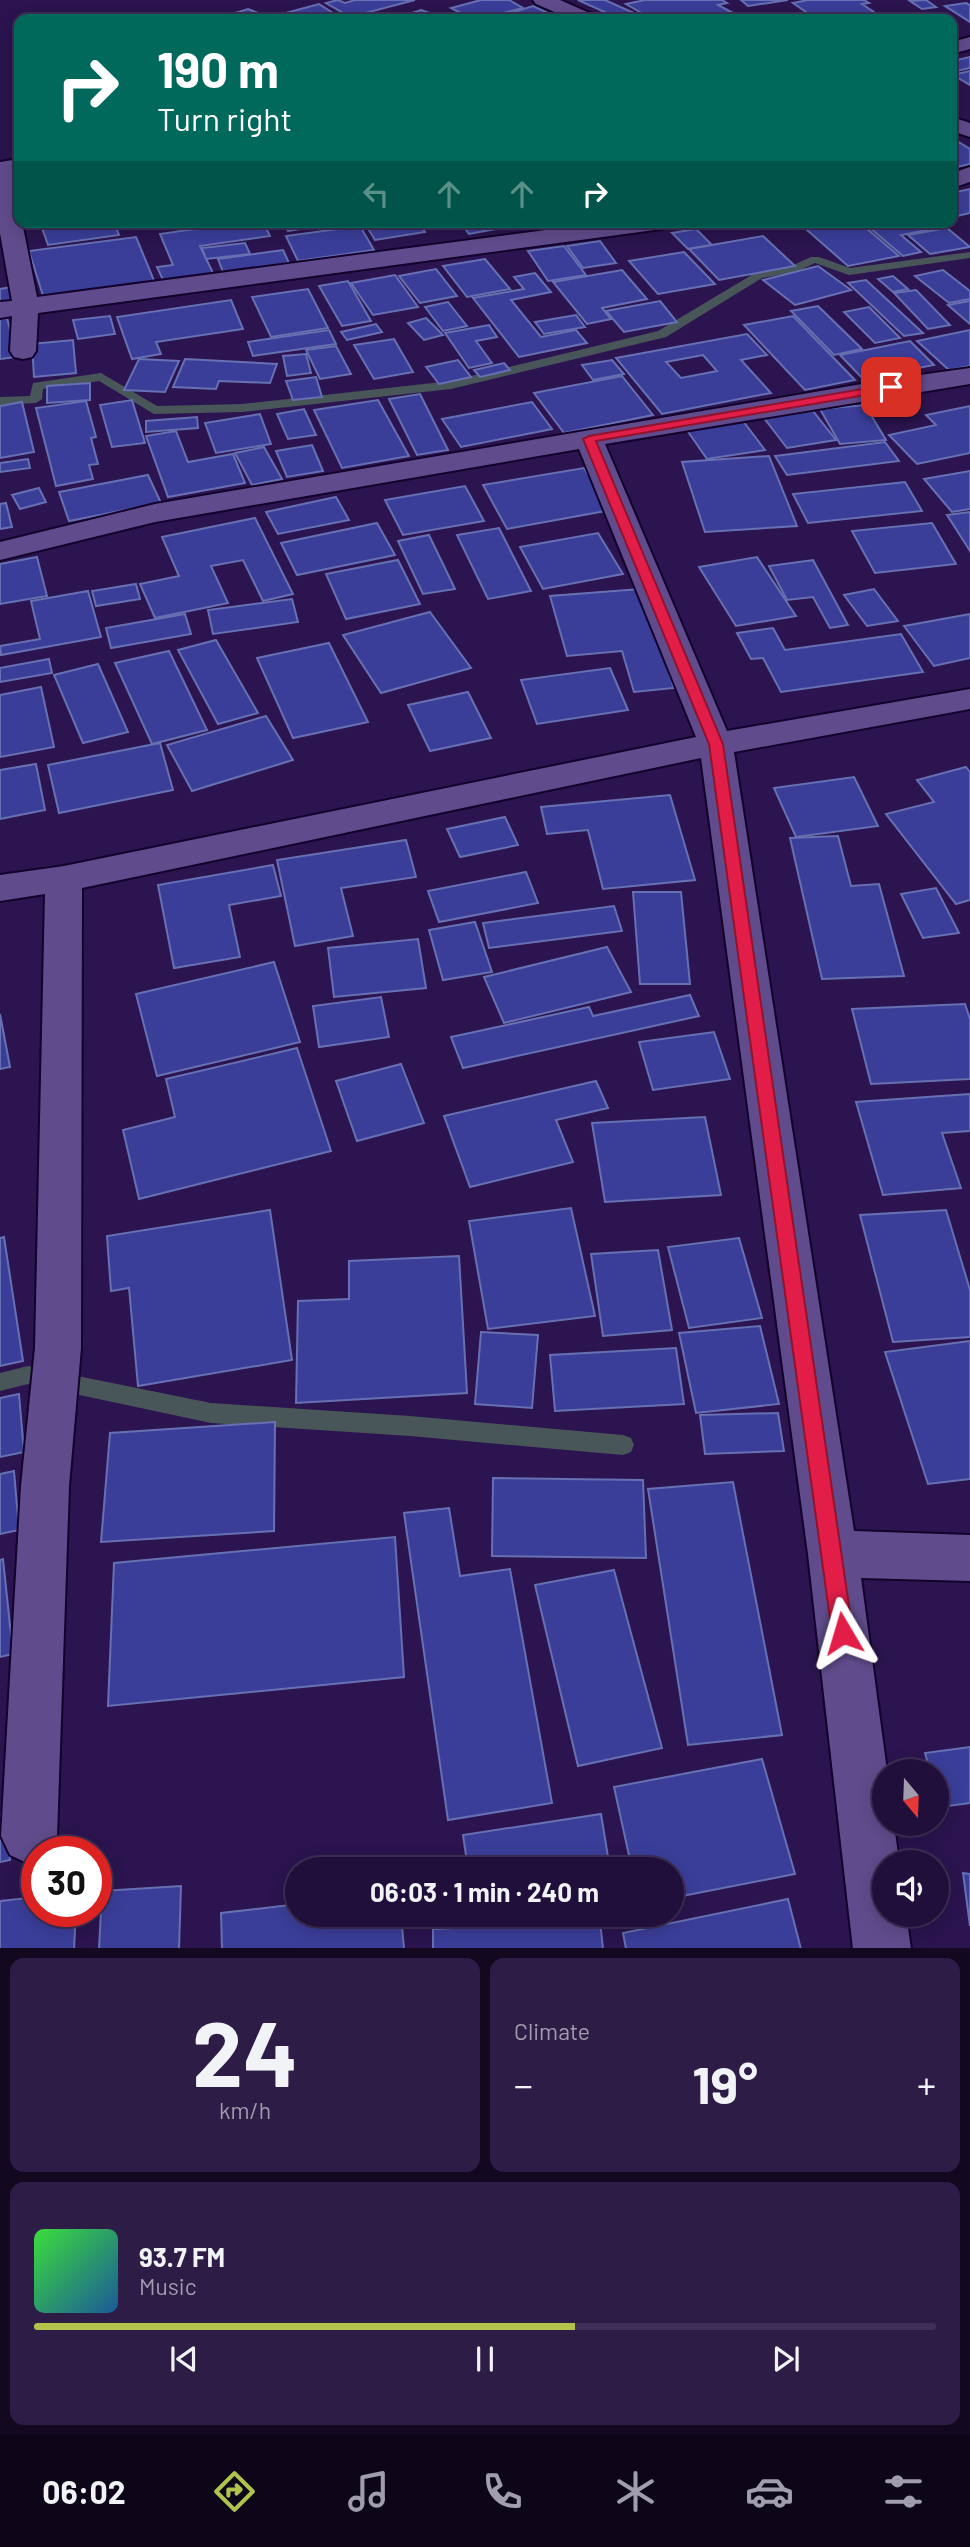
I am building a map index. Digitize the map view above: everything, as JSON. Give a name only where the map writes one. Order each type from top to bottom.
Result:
[{"type":"street","points":[[543,0],[575,14]]},
{"type":"street","points":[[14,167],[0,169],[26,306],[23,351]]},
{"type":"street","points":[[0,310],[599,228]]},
{"type":"street","points":[[0,551],[155,513],[970,376]]},
{"type":"street","points":[[589,439],[716,744],[833,1554],[882,1948]]},
{"type":"street","points":[[0,888],[64,879],[716,744],[970,699]]},
{"type":"street","points":[[29,1836],[45,1486],[55,1380],[64,879]]},
{"type":"street","points":[[833,1554],[970,1558]]},
{"type":"building","points":[[338,0],[345,3],[355,0],[415,0],[361,14],[345,14],[326,3]]},
{"type":"building","points":[[481,0],[509,0],[523,8],[499,14],[462,14],[451,8]]},
{"type":"building","points":[[578,0],[605,0],[636,14],[609,14]]},
{"type":"building","points":[[645,0],[722,0],[727,3],[718,5],[733,13],[643,14],[626,4]]},
{"type":"building","points":[[741,0],[788,0],[748,6]]},
{"type":"building","points":[[808,0],[864,0],[869,3],[862,4],[877,14],[809,14],[793,3]]},
{"type":"building","points":[[926,0],[936,7],[922,9],[910,1]]},
{"type":"building","points":[[966,3],[970,5],[970,22],[945,6]]},
{"type":"building","points":[[319,4],[335,14],[282,14]]},
{"type":"building","points":[[533,6],[548,13],[545,14],[508,14]]},
{"type":"building","points":[[248,9],[258,13],[255,14],[232,14]]},
{"type":"building","points":[[421,10],[432,14],[409,14]]},
{"type":"building","points":[[970,57],[970,68],[957,71],[957,60]]},
{"type":"building","points":[[970,71],[970,85],[957,77],[957,74]]},
{"type":"building","points":[[957,141],[970,149],[970,164],[957,167]]},
{"type":"building","points":[[970,189],[970,213],[957,216],[957,192]]},
{"type":"building","points":[[42,228],[116,228],[119,235],[48,245]]},
{"type":"building","points":[[202,228],[266,228],[270,236],[200,246],[213,273],[163,280],[157,267],[173,265],[160,234]]},
{"type":"building","points":[[286,228],[308,228],[288,231]]},
{"type":"building","points":[[361,228],[374,250],[298,261],[286,236]]},
{"type":"building","points":[[368,228],[423,228],[425,232],[375,240]]},
{"type":"building","points":[[464,228],[501,228],[469,234]]},
{"type":"building","points":[[805,228],[866,228],[899,256],[848,266]]},
{"type":"building","points":[[870,228],[928,230],[901,235],[921,252],[903,256]]},
{"type":"building","points":[[947,228],[970,247],[930,254],[908,235]]},
{"type":"building","points":[[696,229],[712,245],[688,249],[672,233]]},
{"type":"building","points":[[763,236],[795,266],[719,280],[689,249]]},
{"type":"building","points":[[136,237],[155,283],[44,299],[29,251]]},
{"type":"building","points":[[600,241],[616,263],[583,268],[567,246]]},
{"type":"building","points":[[245,243],[250,254],[206,259],[202,248]]},
{"type":"building","points":[[564,246],[586,275],[548,281],[528,251]]},
{"type":"building","points":[[283,250],[289,263],[223,272],[218,259]]},
{"type":"building","points":[[684,252],[715,284],[658,294],[629,261]]},
{"type":"building","points":[[485,259],[510,289],[467,297],[443,266]]},
{"type":"building","points":[[818,266],[851,290],[795,305],[763,280]]},
{"type":"building","points":[[436,269],[457,296],[420,303],[399,276]]},
{"type":"building","points":[[622,270],[647,299],[602,308],[611,319],[587,324],[553,282]]},
{"type":"building","points":[[943,270],[970,291],[970,299],[949,303],[915,276]]},
{"type":"building","points":[[535,273],[551,292],[511,300],[541,337],[576,330],[587,343],[519,357],[473,298],[524,289],[514,277]]},
{"type":"building","points":[[395,275],[418,307],[373,315],[351,283]]},
{"type":"building","points":[[893,276],[908,289],[893,292],[878,279]]},
{"type":"building","points":[[866,280],[923,333],[904,336],[848,283]]},
{"type":"building","points":[[348,281],[371,321],[342,326],[319,286]]},
{"type":"building","points":[[11,287],[15,301],[0,303],[0,289]]},
{"type":"building","points":[[308,289],[328,328],[271,337],[252,297]]},
{"type":"building","points":[[916,290],[950,325],[928,329],[894,293]]},
{"type":"building","points":[[231,300],[243,329],[156,342],[161,354],[132,359],[117,317]]},
{"type":"building","points":[[660,301],[677,322],[624,332],[606,311]]},
{"type":"building","points":[[970,301],[970,324],[948,305]]},
{"type":"building","points":[[448,302],[467,326],[443,331],[425,307]]},
{"type":"building","points":[[818,306],[862,349],[834,355],[791,311]]},
{"type":"building","points":[[869,307],[900,338],[875,343],[844,312]]},
{"type":"building","points":[[576,315],[585,327],[544,334],[535,322]]},
{"type":"building","points":[[110,316],[115,334],[78,339],[73,320]]},
{"type":"building","points":[[793,316],[855,380],[805,390],[744,325]]},
{"type":"building","points":[[7,318],[17,357],[0,359],[0,319]]},
{"type":"building","points":[[426,318],[443,335],[424,340],[408,323]]},
{"type":"building","points":[[376,324],[382,332],[347,340],[341,332]]},
{"type":"building","points":[[489,325],[497,337],[476,341],[492,363],[469,368],[445,333]]},
{"type":"building","points":[[329,330],[336,344],[253,356],[248,342]]},
{"type":"building","points":[[970,330],[970,366],[949,370],[917,341]]},
{"type":"building","points":[[747,334],[767,355],[741,360],[771,393],[662,414],[616,358]],"holes":[[[703,355],[717,371],[681,378],[666,362]]]},
{"type":"building","points":[[394,339],[413,372],[374,379],[354,345]]},
{"type":"building","points":[[73,340],[76,373],[34,377],[32,344]]},
{"type":"building","points":[[910,341],[934,365],[863,379],[840,355]]},
{"type":"building","points":[[336,346],[351,374],[320,379],[306,350]]},
{"type":"building","points":[[306,354],[311,373],[287,376],[283,356]]},
{"type":"building","points":[[139,359],[179,361],[165,392],[124,390]]},
{"type":"building","points":[[185,359],[277,364],[270,383],[219,381],[216,389],[173,387]]},
{"type":"building","points":[[458,360],[471,377],[439,384],[426,367]]},
{"type":"building","points":[[612,360],[624,374],[593,380],[582,365]]},
{"type":"building","points":[[504,363],[510,370],[480,377],[474,370]]},
{"type":"building","points":[[622,376],[653,415],[564,433],[534,393]]},
{"type":"building","points":[[316,377],[322,397],[293,400],[286,381]]},
{"type":"building","points":[[90,383],[90,400],[47,403],[47,386]]},
{"type":"building","points":[[420,394],[448,450],[417,455],[389,399]]},
{"type":"building","points":[[132,400],[145,443],[112,447],[100,405]]},
{"type":"building","points":[[378,400],[409,456],[342,468],[314,410]]},
{"type":"building","points":[[86,401],[96,437],[91,438],[98,464],[89,465],[93,479],[56,486],[36,408]]},
{"type":"building","points":[[22,402],[34,452],[0,458],[0,406]]},
{"type":"building","points":[[532,402],[552,429],[461,447],[442,419]]},
{"type":"building","points":[[865,405],[886,440],[840,444],[820,409]]},
{"type":"building","points":[[970,406],[970,453],[917,464],[889,435],[936,425],[926,415]]},
{"type":"building","points":[[304,409],[316,435],[288,439],[277,414]]},
{"type":"building","points":[[813,411],[836,440],[787,448],[764,418]]},
{"type":"building","points":[[260,414],[271,444],[216,453],[205,423]]},
{"type":"building","points":[[197,417],[198,428],[146,432],[146,421]]},
{"type":"building","points":[[740,417],[765,450],[707,459],[684,426]]},
{"type":"building","points":[[176,431],[188,462],[233,454],[245,483],[168,497],[146,436]]},
{"type":"building","points":[[885,442],[899,461],[787,475],[775,456]]},
{"type":"building","points":[[312,445],[323,471],[287,477],[276,451]]},
{"type":"building","points":[[264,447],[282,479],[252,485],[235,453]]},
{"type":"building","points":[[769,456],[797,526],[705,532],[682,462]]},
{"type":"building","points":[[28,459],[30,468],[0,472],[0,463]]},
{"type":"building","points":[[584,468],[611,510],[507,529],[483,485]]},
{"type":"building","points":[[970,471],[970,509],[952,512],[924,479]]},
{"type":"building","points":[[148,475],[161,503],[69,521],[59,492]]},
{"type":"building","points":[[905,482],[922,511],[808,523],[793,494]]},
{"type":"building","points":[[465,486],[484,521],[403,535],[385,500]]},
{"type":"building","points":[[39,488],[46,502],[20,509],[12,495]]},
{"type":"building","points":[[336,497],[349,520],[278,534],[266,512]]},
{"type":"building","points":[[6,503],[12,527],[0,529],[0,504]]},
{"type":"building","points":[[970,512],[970,551],[947,515]]},
{"type":"building","points":[[255,518],[293,594],[263,601],[243,560],[211,566],[228,603],[155,618],[140,584],[179,576],[162,537]]},
{"type":"building","points":[[377,523],[395,555],[297,575],[281,543]]},
{"type":"building","points":[[932,523],[956,564],[875,573],[852,531]]},
{"type":"building","points":[[499,528],[531,591],[488,599],[457,535]]},
{"type":"building","points":[[598,533],[623,574],[543,589],[520,547]]},
{"type":"building","points":[[429,535],[455,589],[423,594],[398,541]]},
{"type":"building","points":[[37,557],[47,596],[0,604],[0,564]]},
{"type":"building","points":[[757,557],[796,616],[736,626],[699,567]]},
{"type":"building","points":[[398,560],[420,604],[346,619],[326,574]]},
{"type":"building","points":[[813,560],[848,625],[830,628],[813,597],[787,600],[769,566]]},
{"type":"building","points":[[136,584],[140,599],[96,606],[92,591]]},
{"type":"building","points":[[640,589],[674,688],[634,692],[622,651],[567,656],[550,596]]},
{"type":"building","points":[[874,589],[898,621],[867,626],[844,595]]},
{"type":"building","points":[[88,591],[101,637],[1,655],[0,646],[40,639],[31,601]]},
{"type":"building","points":[[292,599],[298,622],[213,634],[208,610]]},
{"type":"building","points":[[430,612],[471,668],[381,693],[343,635]]},
{"type":"building","points":[[185,614],[191,634],[111,648],[106,628]]},
{"type":"building","points":[[970,614],[970,658],[934,666],[904,626]]},
{"type":"building","points":[[773,628],[785,650],[901,634],[923,672],[781,692],[763,658],[751,659],[737,633]]},
{"type":"building","points":[[216,640],[258,713],[218,724],[178,650]]},
{"type":"building","points":[[329,643],[368,722],[293,738],[257,658]]},
{"type":"building","points":[[169,651],[207,730],[152,744],[115,663]]},
{"type":"building","points":[[49,659],[52,673],[0,682],[0,668]]},
{"type":"building","points":[[98,664],[128,732],[83,743],[54,675]]},
{"type":"building","points":[[610,668],[628,710],[537,724],[521,680]]},
{"type":"building","points":[[41,687],[54,747],[0,757],[0,695]]},
{"type":"building","points":[[468,692],[491,738],[430,751],[408,705]]},
{"type":"building","points":[[266,716],[293,760],[192,791],[167,745]]},
{"type":"building","points":[[160,743],[173,790],[59,813],[48,765]]},
{"type":"building","points":[[36,764],[45,810],[0,819],[0,770]]},
{"type":"building","points":[[966,767],[970,772],[970,900],[956,904],[886,814],[934,802],[917,780]]},
{"type":"building","points":[[854,777],[878,826],[796,837],[774,788]]},
{"type":"building","points":[[670,795],[695,880],[603,889],[588,830],[547,834],[541,807]]},
{"type":"building","points":[[505,817],[518,845],[460,857],[447,829]]},
{"type":"building","points":[[838,836],[851,886],[879,884],[904,976],[822,979],[790,838]]},
{"type":"building","points":[[406,840],[416,877],[341,888],[353,936],[295,946],[277,860]]},
{"type":"building","points":[[273,865],[281,896],[229,905],[240,957],[174,968],[158,885]]},
{"type":"building","points":[[526,872],[538,903],[439,922],[428,891]]},
{"type":"building","points":[[936,888],[959,933],[923,938],[901,894]]},
{"type":"building","points":[[633,892],[681,892],[690,984],[640,984]]},
{"type":"building","points":[[614,906],[622,931],[489,948],[483,923]]},
{"type":"building","points":[[475,922],[492,972],[443,980],[429,930]]},
{"type":"building","points":[[418,939],[426,988],[334,997],[328,948]]},
{"type":"building","points":[[607,947],[631,992],[504,1023],[484,977]]},
{"type":"building","points":[[274,962],[300,1042],[157,1076],[136,994]]},
{"type":"building","points":[[690,995],[699,1016],[463,1068],[451,1037],[589,1007],[593,1016]]},
{"type":"building","points":[[381,997],[389,1037],[319,1047],[313,1006]]},
{"type":"building","points":[[965,1004],[970,1019],[970,1079],[871,1084],[852,1009]]},
{"type":"building","points":[[0,1014],[10,1067],[0,1069]]},
{"type":"building","points":[[714,1032],[730,1079],[653,1090],[639,1042]]},
{"type":"building","points":[[297,1048],[331,1151],[139,1199],[123,1130],[175,1117],[166,1079]]},
{"type":"building","points":[[401,1064],[424,1123],[357,1141],[336,1081]]},
{"type":"building","points":[[596,1081],[608,1108],[556,1120],[573,1162],[470,1187],[444,1116]]},
{"type":"building","points":[[970,1094],[970,1131],[942,1133],[961,1188],[883,1195],[856,1102]]},
{"type":"building","points":[[705,1117],[721,1195],[605,1202],[592,1123]]},
{"type":"building","points":[[571,1208],[595,1316],[488,1329],[469,1221]]},
{"type":"building","points":[[270,1210],[292,1360],[138,1386],[129,1288],[111,1291],[107,1236]]},
{"type":"building","points":[[946,1210],[970,1290],[970,1337],[893,1342],[860,1215]]},
{"type":"building","points":[[4,1237],[23,1361],[0,1366],[0,1238]]},
{"type":"building","points":[[739,1238],[762,1318],[689,1328],[668,1247]]},
{"type":"building","points":[[658,1250],[672,1330],[603,1336],[591,1254]]},
{"type":"building","points":[[459,1256],[467,1393],[296,1403],[298,1301],[349,1299],[349,1261]]},
{"type":"building","points":[[760,1326],[779,1404],[696,1413],[679,1333]]},
{"type":"building","points":[[481,1332],[538,1335],[532,1408],[475,1404]]},
{"type":"building","points":[[970,1341],[970,1479],[928,1484],[885,1352]]},
{"type":"building","points":[[676,1348],[684,1404],[555,1411],[550,1355]]},
{"type":"building","points":[[19,1394],[24,1452],[0,1457],[0,1398]]},
{"type":"building","points":[[778,1413],[784,1451],[705,1454],[700,1415]]},
{"type":"building","points":[[275,1422],[274,1531],[101,1542],[110,1433]]},
{"type":"building","points":[[14,1471],[19,1530],[0,1534],[0,1474]]},
{"type":"building","points":[[493,1478],[643,1480],[646,1558],[492,1556]]},
{"type":"building","points":[[733,1482],[782,1735],[688,1745],[648,1489]]},
{"type":"building","points":[[449,1508],[460,1576],[510,1569],[552,1803],[448,1820],[404,1513]]},
{"type":"building","points":[[395,1537],[404,1677],[108,1706],[114,1563]]},
{"type":"building","points":[[3,1559],[13,1654],[0,1657],[0,1560]]},
{"type":"building","points":[[614,1570],[662,1748],[578,1766],[535,1585]]},
{"type":"building","points":[[970,1747],[970,1803],[949,1806],[949,1759],[927,1759],[925,1753]]},
{"type":"building","points":[[762,1759],[795,1874],[684,1896],[684,1857],[629,1857],[614,1787]]},
{"type":"building","points":[[8,1812],[10,1860],[0,1862],[0,1814]]},
{"type":"building","points":[[601,1814],[608,1857],[466,1857],[463,1835]]},
{"type":"building","points":[[963,1873],[970,1874],[970,1926]]},
{"type":"building","points":[[181,1886],[179,1948],[99,1948],[100,1927],[112,1927],[112,1890]]},
{"type":"building","points":[[21,1899],[21,1927],[75,1927],[74,1948],[0,1948],[0,1901]]},
{"type":"building","points":[[788,1899],[801,1948],[626,1948],[623,1933],[652,1927],[684,1927],[684,1920]]},
{"type":"building","points":[[285,1906],[285,1927],[402,1927],[404,1948],[222,1948],[221,1913]]},
{"type":"building","points":[[601,1927],[603,1948],[433,1948],[433,1929]]},
{"type":"waterway","points":[[0,401],[36,399],[37,386],[101,377],[154,410],[242,408],[451,385],[662,334],[759,275],[792,270],[815,259],[849,272],[970,255]]},
{"type":"waterway","points":[[0,1382],[28,1375],[211,1413],[410,1426],[623,1445]]},
{"type":"route","points":[[843,1633],[716,744],[589,439],[891,387]]}]
